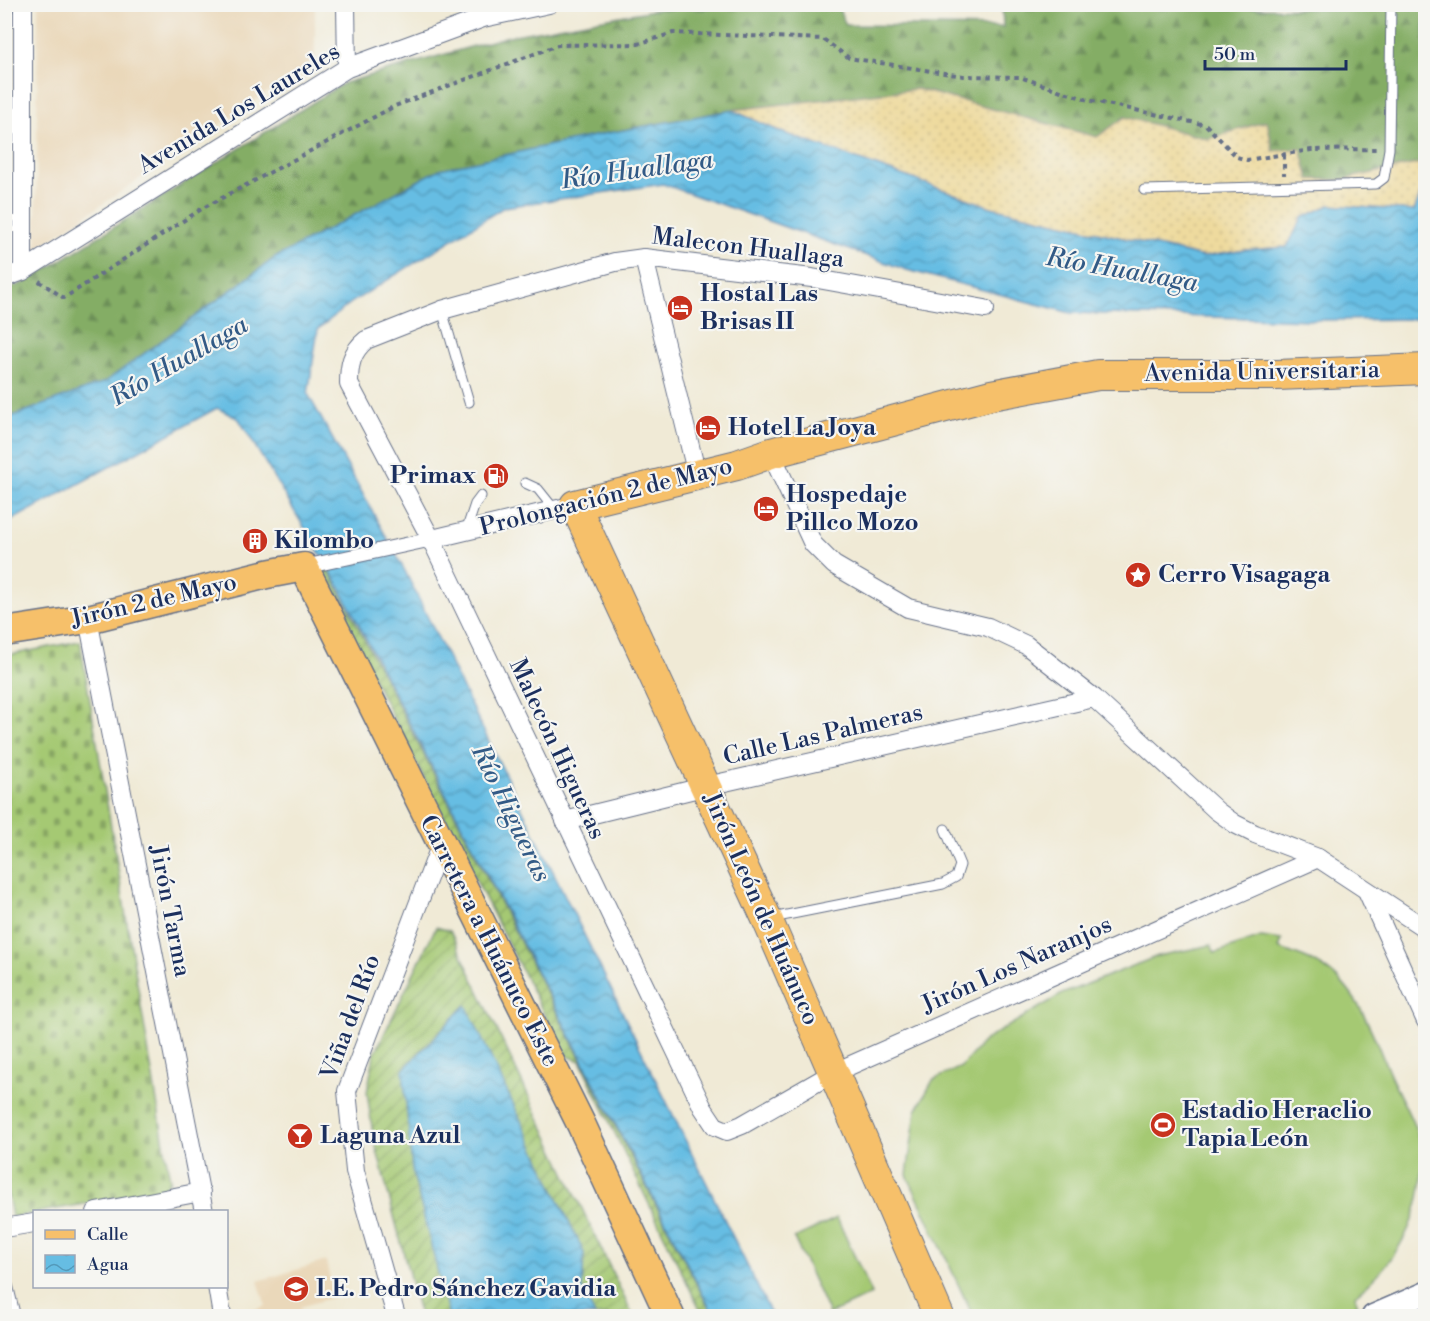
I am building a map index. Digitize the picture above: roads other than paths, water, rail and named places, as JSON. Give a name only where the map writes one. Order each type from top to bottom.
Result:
[{"type":"highway","name":"Avenida Universitaria","points":[[1098,375],[1277,375],[1425,369]]},
{"type":"highway","name":"Prolongación 2 de Mayo","points":[[565,507],[737,465],[771,453],[991,395],[1098,375]]},
{"type":"highway","name":"Jirón León de Huánuco","points":[[565,507],[707,786],[939,1317]]},
{"type":"main road","name":"Jirón 2 de Mayo","points":[[4,632],[88,619],[313,565]]},
{"type":"main road","name":"Carretera a Huánuco Este","points":[[313,565],[441,844],[581,1124],[670,1317]]},
{"type":"street","points":[[23,4],[23,271]]},
{"type":"street","points":[[346,4],[347,68]]},
{"type":"street","name":"Avenida Los Laureles","points":[[4,278],[23,271],[347,68],[484,11],[549,4]]},
{"type":"street","points":[[644,258],[698,475]]},
{"type":"street","name":"Malecon Huallaga","points":[[349,365],[358,346],[366,340],[442,310],[615,262],[644,258],[812,278],[985,309]]},
{"type":"street","name":"Malecón Higueras","points":[[349,365],[349,384],[428,540],[703,1108],[715,1126],[727,1131],[742,1125]]},
{"type":"street","points":[[771,453],[813,544],[834,565],[908,608],[988,627],[1026,645],[1094,698],[1217,811],[1235,824],[1318,858],[1425,929]]},
{"type":"street","name":"Prolongación 2 de Mayo","points":[[428,540],[565,507]]},
{"type":"street","points":[[313,565],[428,540]]},
{"type":"street","name":"Jirón Tarma","points":[[88,619],[204,1210]]},
{"type":"street","name":"Calle Las Palmeras","points":[[565,821],[707,786],[1094,698]]},
{"type":"street","name":"Viña del Río","points":[[396,1317],[355,1171],[347,1091],[441,844]]},
{"type":"street","name":"Jirón Los Naranjos","points":[[742,1125],[832,1073],[1318,858]]},
{"type":"street","points":[[1368,893],[1425,1021]]},
{"type":"street","points":[[106,1210],[201,1192]]},
{"type":"street","points":[[4,1228],[33,1223]]},
{"type":"street","points":[[4,1287],[11,1317]]},
{"type":"street","points":[[217,1288],[222,1317]]},
{"type":"street","points":[[1373,1317],[1425,1293]]},
{"type":"lane","points":[[1144,190],[1376,184],[1384,178],[1389,149],[1391,4]]},
{"type":"lane","points":[[442,310],[470,402]]},
{"type":"lane","points":[[525,483],[565,507]]},
{"type":"lane","points":[[466,531],[475,504],[481,496]]},
{"type":"lane","points":[[767,919],[943,885],[956,877],[960,865],[945,829]]},
{"type":"water","points":[[732,110],[781,132],[991,207],[1203,257],[1245,250],[1287,247],[1302,218],[1330,205],[1414,211],[1425,184],[1425,319],[1314,320],[1071,313],[907,270],[663,184],[504,207],[352,302],[318,329],[308,394],[405,571],[772,1316],[714,1316],[337,582],[239,419],[217,408],[5,524],[5,419],[105,382],[275,258],[440,169],[608,133]]},
{"type":"water","points":[[466,1005],[584,1253],[582,1289],[595,1316],[449,1316],[412,1169],[403,1070]]},
{"type":"place","name":"Hostal Las Brisas II","points":[[680,308]]},
{"type":"place","name":"Hotel La Joya","points":[[708,428]]},
{"type":"place","name":"Primax","points":[[496,476]]},
{"type":"place","name":"Hospedaje Pillco Mozo","points":[[766,509]]},
{"type":"place","name":"Kilombo","points":[[255,541]]},
{"type":"place","name":"Cerro Visagaga","points":[[1138,575]]},
{"type":"place","name":"Estadio Heraclio Tapia León","points":[[1163,1125]]},
{"type":"place","name":"Laguna Azul","points":[[300,1136]]},
{"type":"place","name":"I.E. Pedro Sánchez Gavidia","points":[[296,1289]]},
{"type":"water label","name":"Río Huallaga","points":[[637,170]]},
{"type":"water label","name":"Río Huallaga","points":[[1122,270]]},
{"type":"water label","name":"Río Huallaga","points":[[179,361]]},
{"type":"water label","name":"Río Higueras","points":[[511,813]]}]
